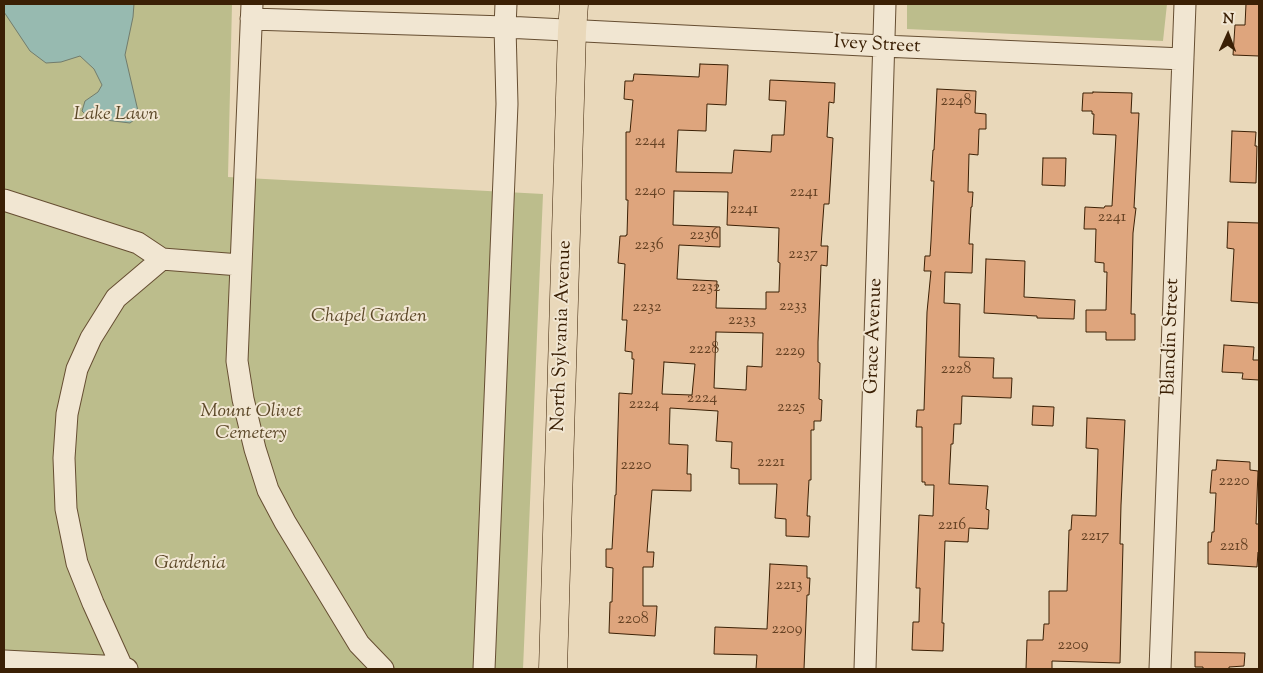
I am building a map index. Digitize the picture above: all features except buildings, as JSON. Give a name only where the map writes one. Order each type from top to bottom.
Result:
[{"type":"main road","name":"North Sylvania Avenue","points":[[553,669],[574,4]]},
{"type":"street","points":[[484,669],[507,104],[504,27],[506,4]]},
{"type":"street","name":"Grace Avenue","points":[[865,669],[885,4]]},
{"type":"street","name":"Blandin Street","points":[[1160,669],[1184,4]]},
{"type":"street","points":[[383,669],[360,644],[285,522],[268,490],[243,400],[236,361],[251,11],[572,31]]},
{"type":"street","name":"Ivey Street","points":[[572,31],[1183,59]]},
{"type":"street","points":[[4,200],[138,243],[162,258],[240,265]]},
{"type":"street","points":[[4,661],[124,668],[93,603],[77,563],[66,509],[64,458],[67,414],[77,369],[90,338],[116,298],[162,258]]},
{"type":"green space","name":"Mount Olivet Cemetery","points":[[4,4],[232,4],[228,177],[543,194],[523,669],[4,669]]},
{"type":"green space","points":[[907,4],[1167,4],[1163,41],[907,29]]},
{"type":"water","points":[[4,4],[134,4],[125,55],[138,117],[130,123],[89,118],[82,111],[85,101],[98,92],[102,85],[94,69],[80,56],[61,62],[46,63],[30,51],[4,12]]},
{"type":"park label","name":"Lake Lawn","points":[[116,116]]},
{"type":"park label","name":"Chapel Garden","points":[[369,318]]},
{"type":"park label","name":"Gardenia","points":[[190,565]]}]
